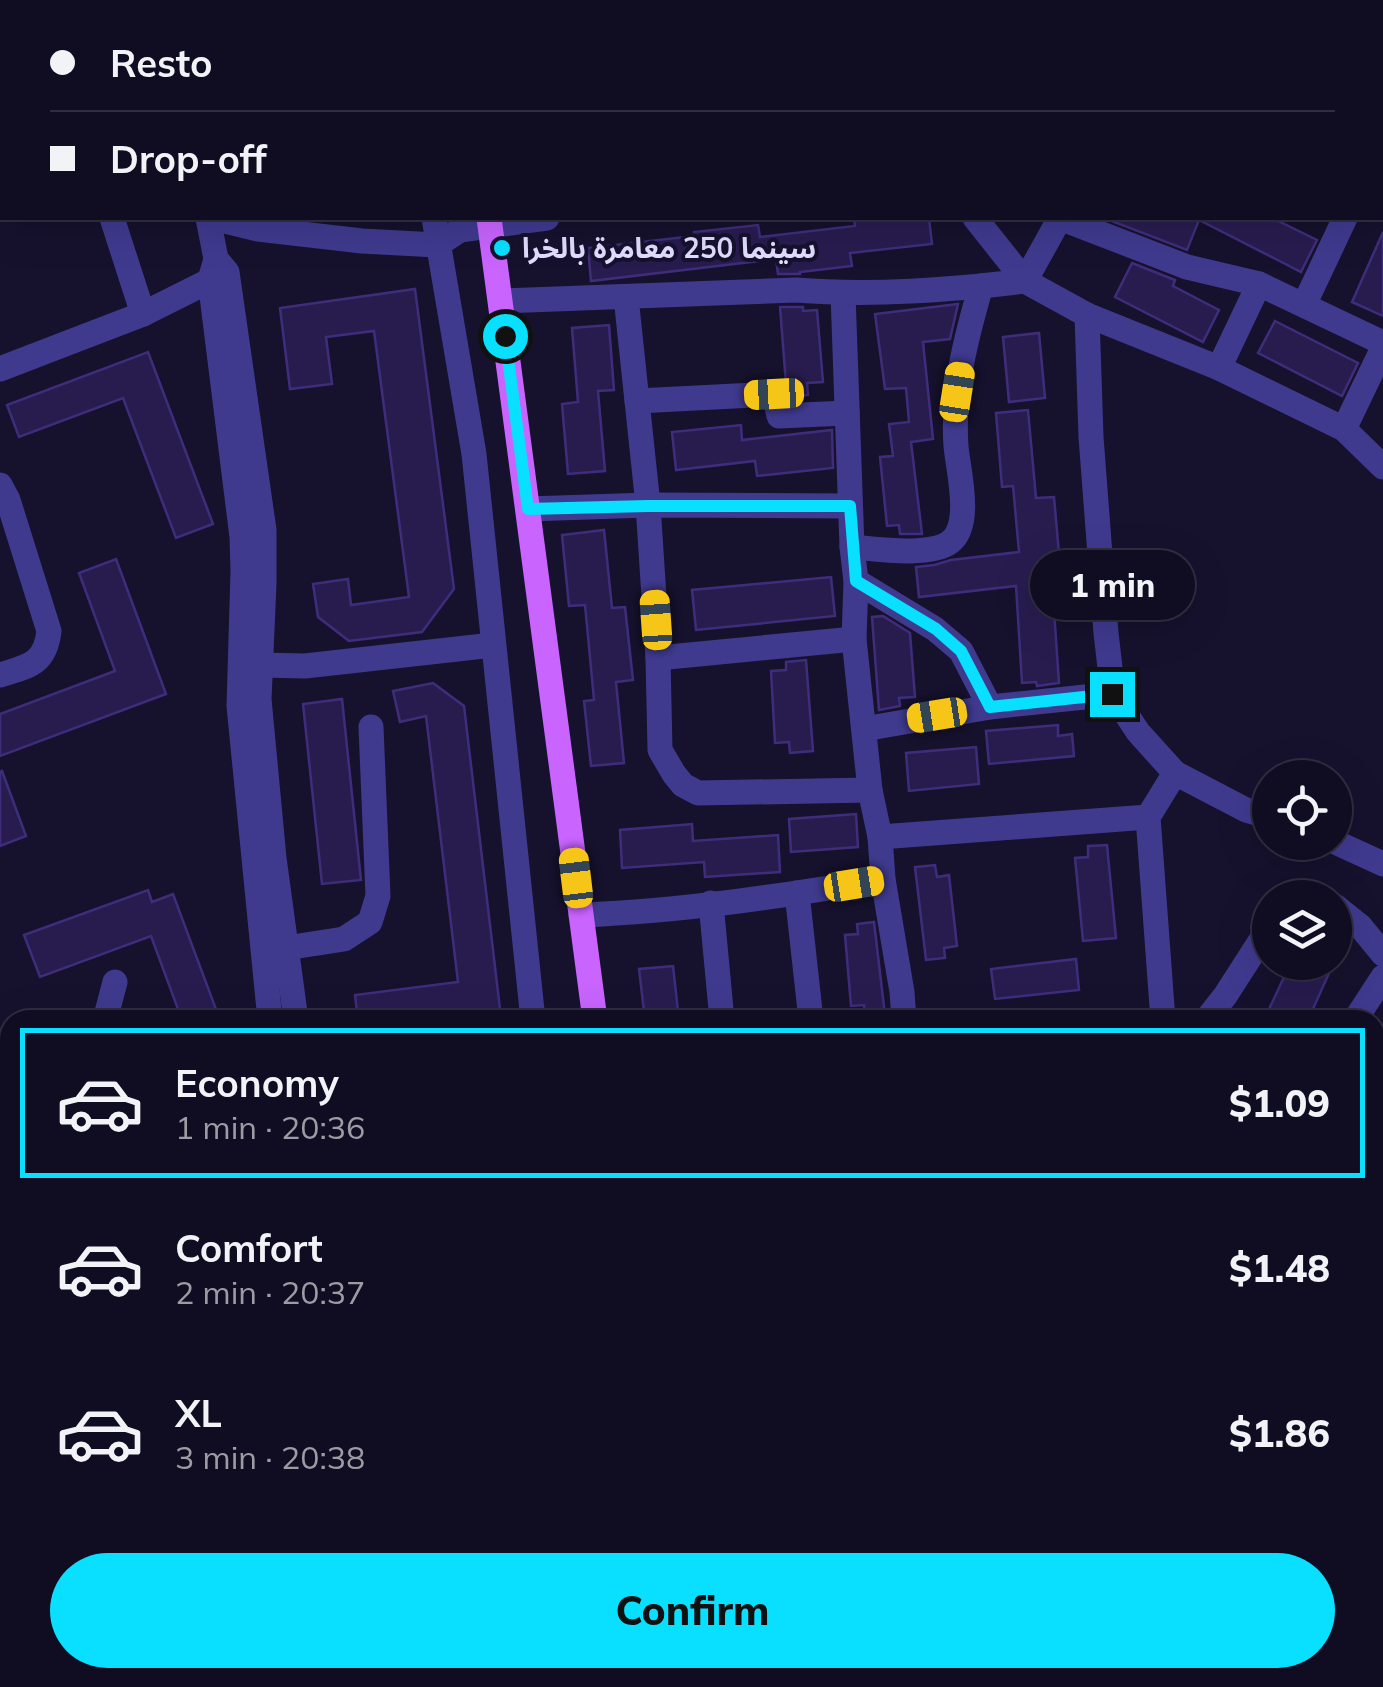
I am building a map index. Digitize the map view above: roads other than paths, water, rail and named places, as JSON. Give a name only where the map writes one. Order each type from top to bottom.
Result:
[{"type":"main road","points":[[490,221],[594,1010]]},
{"type":"street","points":[[113,220],[144,314]]},
{"type":"street","points":[[210,220],[264,530],[258,700],[295,1010]]},
{"type":"street","points":[[228,220],[362,241],[437,244],[460,230],[490,221]]},
{"type":"street","points":[[434,220],[474,454],[532,1010]]},
{"type":"street","points":[[438,220],[460,230]]},
{"type":"street","points":[[978,220],[1025,282],[1087,316],[1218,368],[1344,429],[1383,467]]},
{"type":"street","points":[[1025,282],[1059,220]]},
{"type":"street","points":[[1065,220],[1187,267],[1258,284],[1383,345],[1344,429]]},
{"type":"street","points":[[1304,306],[1344,220]]},
{"type":"street","points":[[0,369],[144,314],[218,270]]},
{"type":"street","points":[[218,270],[231,457],[239,500],[244,571],[239,706],[269,1010]]},
{"type":"street","points":[[500,301],[796,290],[843,294],[1025,282]]},
{"type":"street","points":[[1218,368],[1258,284]]},
{"type":"street","points":[[852,548],[912,552],[949,543],[960,530],[963,510],[956,440],[957,392],[981,286]]},
{"type":"street","points":[[843,294],[856,581],[854,640],[870,790],[903,1010]]},
{"type":"street","points":[[626,296],[648,506],[660,750],[683,785],[698,793],[870,790]]},
{"type":"street","points":[[1087,316],[1091,437],[1112,694],[1138,732],[1175,773],[1252,812]]},
{"type":"street","points":[[637,402],[774,394],[779,416],[847,413]]},
{"type":"street","points":[[0,485],[49,631],[47,648],[34,664],[0,676]]},
{"type":"street","points":[[528,509],[850,506]]},
{"type":"street","points":[[856,581],[936,629],[961,651],[990,707]]},
{"type":"street","points":[[658,658],[854,640]]},
{"type":"street","points":[[259,665],[305,666],[493,645]]},
{"type":"street","points":[[864,729],[990,707],[1112,694]]},
{"type":"street","points":[[286,948],[344,938],[370,922],[378,896],[371,727]]},
{"type":"street","points":[[1161,1010],[1148,817],[1175,773]]},
{"type":"street","points":[[880,837],[1148,817]]},
{"type":"street","points":[[1352,850],[1383,864]]},
{"type":"street","points":[[582,915],[797,894],[883,879]]},
{"type":"street","points":[[797,894],[810,1010]]},
{"type":"street","points":[[711,903],[721,1010]]},
{"type":"street","points":[[1352,920],[1383,954]]},
{"type":"street","points":[[1214,1010],[1252,954]]},
{"type":"street","points":[[1362,1010],[1383,977]]},
{"type":"street","points":[[107,1010],[115,982]]},
{"type":"place","name":"سينما 250 معامرة بالخرا","points":[[502,248]]}]
